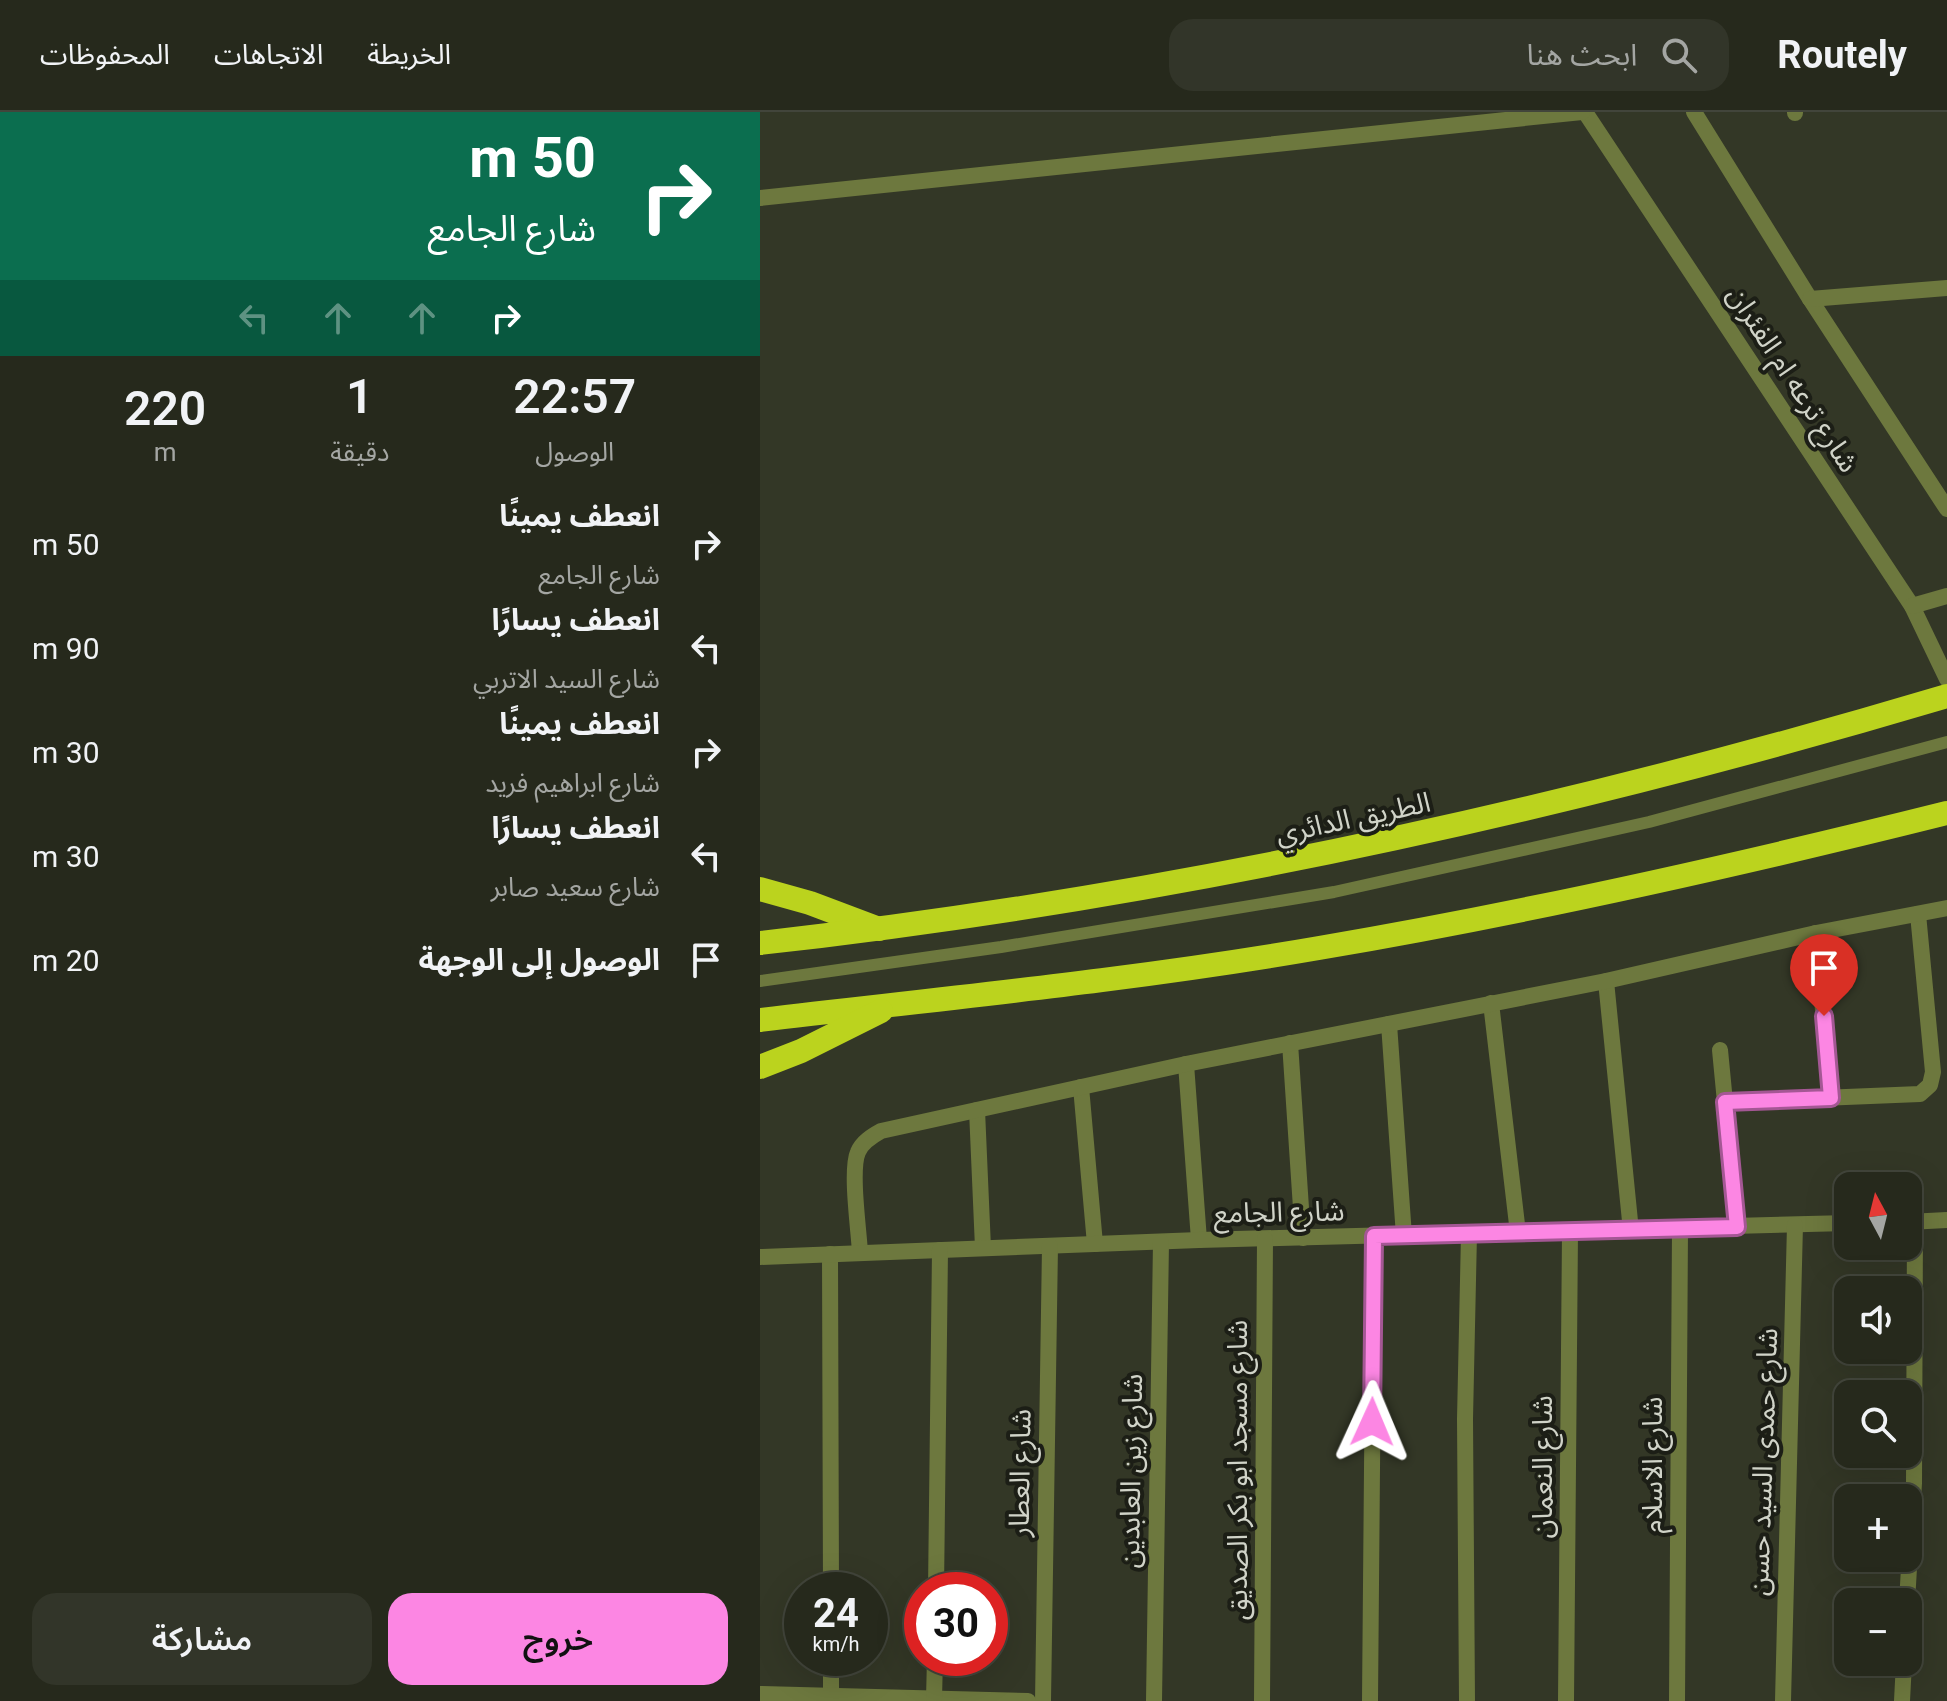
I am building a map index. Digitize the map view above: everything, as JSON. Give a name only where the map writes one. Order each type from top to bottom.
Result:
[{"type":"highway","name":"الطريق الدائري","points":[[760,943],[881,930],[1140,890],[1397,840],[1652,779],[1947,696]]},
{"type":"highway","points":[[760,1020],[1106,980],[1317,949],[1467,922],[1735,866],[1945,813]]},
{"type":"highway","points":[[760,889],[810,903],[881,930]]},
{"type":"highway","points":[[760,1067],[849,1029],[894,1004]]},
{"type":"street","points":[[760,198],[1584,112]]},
{"type":"street","name":"شارع ترعه ام الفئران","points":[[1584,112],[1912,606],[1947,679]]},
{"type":"street","name":"شارع ترعه ام الفئران","points":[[1694,112],[1810,299],[1947,509]]},
{"type":"street","points":[[1810,299],[1947,288]]},
{"type":"street","points":[[1912,606],[1947,596]]},
{"type":"street","points":[[860,1253],[855,1168],[858,1152],[867,1139],[881,1131],[1186,1064],[1606,981],[1816,933],[1947,908]]},
{"type":"street","points":[[1725,1102],[1920,1094],[1930,1085],[1933,1072],[1918,914]]},
{"type":"street","points":[[1816,933],[1831,1098]]},
{"type":"street","points":[[1606,981],[1631,1231]]},
{"type":"street","points":[[1491,1003],[1518,1233]]},
{"type":"street","points":[[1389,1024],[1404,1236]]},
{"type":"street","points":[[1290,1043],[1303,1238]]},
{"type":"street","points":[[1720,1050],[1737,1227]]},
{"type":"street","points":[[1186,1064],[1199,1240]]},
{"type":"street","points":[[1081,1087],[1095,1244]]},
{"type":"street","points":[[977,1110],[983,1248]]},
{"type":"street","points":[[1922,1221],[1947,1220]]},
{"type":"street","name":"شارع الجامع","points":[[760,1257],[1199,1240],[1834,1224]]},
{"type":"street","name":"شارع حمدى السيد حسن","points":[[1783,1701],[1795,1225]]},
{"type":"street","name":"شارع الاسلام","points":[[1677,1701],[1680,1229]]},
{"type":"street","name":"شارع النعمان","points":[[1566,1701],[1570,1232]]},
{"type":"street","points":[[1467,1701],[1465,1419],[1469,1234]]},
{"type":"street","points":[[1370,1701],[1374,1236]]},
{"type":"street","name":"شارع مسجد ابو بكر الصديق","points":[[1262,1701],[1265,1239]]},
{"type":"street","name":"شارع زين العابدين","points":[[1154,1701],[1161,1242]]},
{"type":"street","name":"شارع العطار","points":[[1043,1701],[1050,1246]]},
{"type":"street","points":[[936,1572],[940,1250]]},
{"type":"street","points":[[830,1254],[831,1572]]},
{"type":"street","points":[[1908,1588],[1914,1483],[1912,1260]]},
{"type":"street","points":[[831,1676],[831,1696]]},
{"type":"street","points":[[934,1699],[935,1676]]},
{"type":"street","points":[[1902,1701],[1903,1676]]},
{"type":"street","points":[[760,1694],[1028,1701]]},
{"type":"lane","points":[[760,981],[1001,947],[1334,892],[1649,822],[1947,742]]},
{"type":"route","points":[[1372,1422],[1374,1236],[1737,1227],[1725,1102],[1831,1098],[1824,1016]]}]
